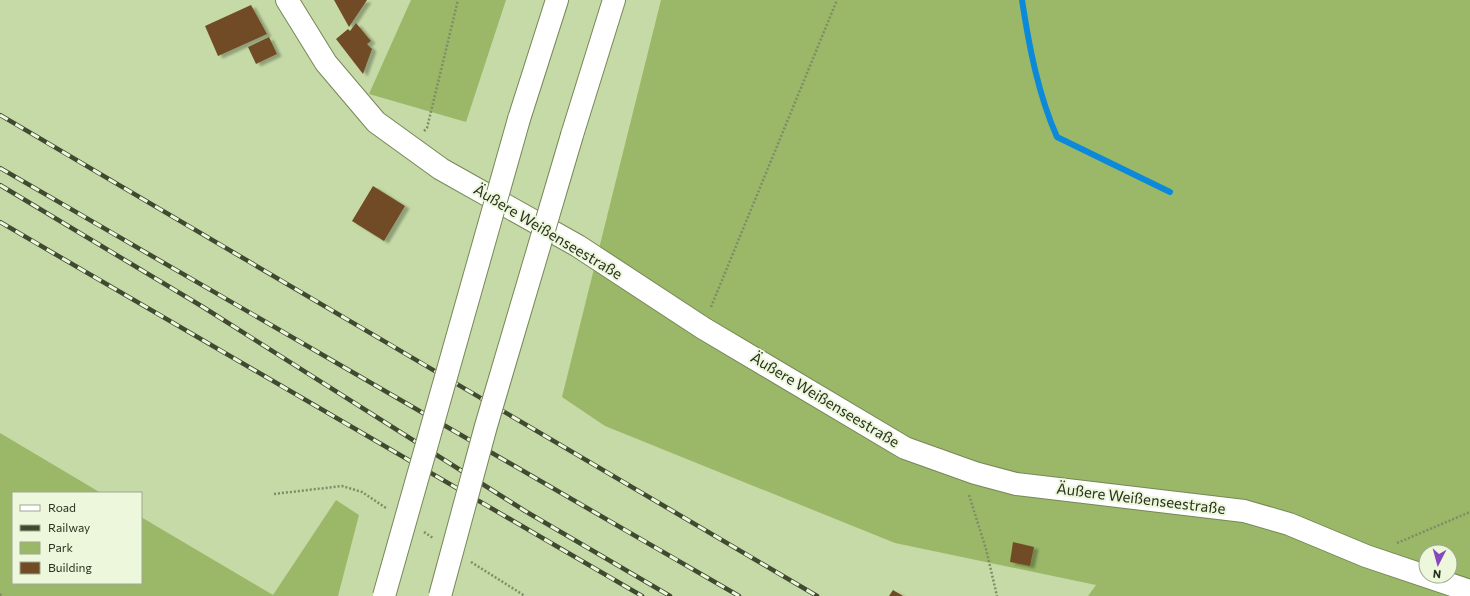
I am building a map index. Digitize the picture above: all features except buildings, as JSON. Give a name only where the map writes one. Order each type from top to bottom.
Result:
[{"type":"main road","name":"Äußere Weißenseestraße","points":[[287,0],[326,63],[376,122],[441,169],[578,246],[703,328],[904,448],[975,473],[1016,484],[1244,511],[1289,524],[1366,556],[1470,591]]},
{"type":"main road","points":[[384,596],[519,119],[556,0]]},
{"type":"main road","points":[[440,596],[486,426],[572,134],[614,0]]},
{"type":"path","points":[[410,146],[427,128],[458,0]]},
{"type":"path","points":[[703,328],[837,0]]},
{"type":"path","points":[[975,473],[969,494],[986,549],[997,596]]},
{"type":"path","points":[[274,494],[342,486]]},
{"type":"path","points":[[1366,556],[1470,512]]},
{"type":"green space","points":[[411,0],[506,0],[466,122],[369,94]]},
{"type":"green space","points":[[661,0],[1470,0],[1470,596],[1088,596],[1096,585],[895,543],[605,426],[562,397]]},
{"type":"green space","points":[[0,433],[99,492],[12,492],[12,584],[142,584],[142,518],[273,595],[336,500],[359,515],[338,596],[0,596]]},
{"type":"waterway","points":[[1022,0],[1039,87],[1057,137],[1170,192]]},
{"type":"railway","points":[[0,115],[817,596]]},
{"type":"railway","points":[[0,168],[739,596]]},
{"type":"railway","points":[[0,185],[203,307],[525,511],[670,596]]},
{"type":"railway","points":[[0,222],[642,596]]}]
